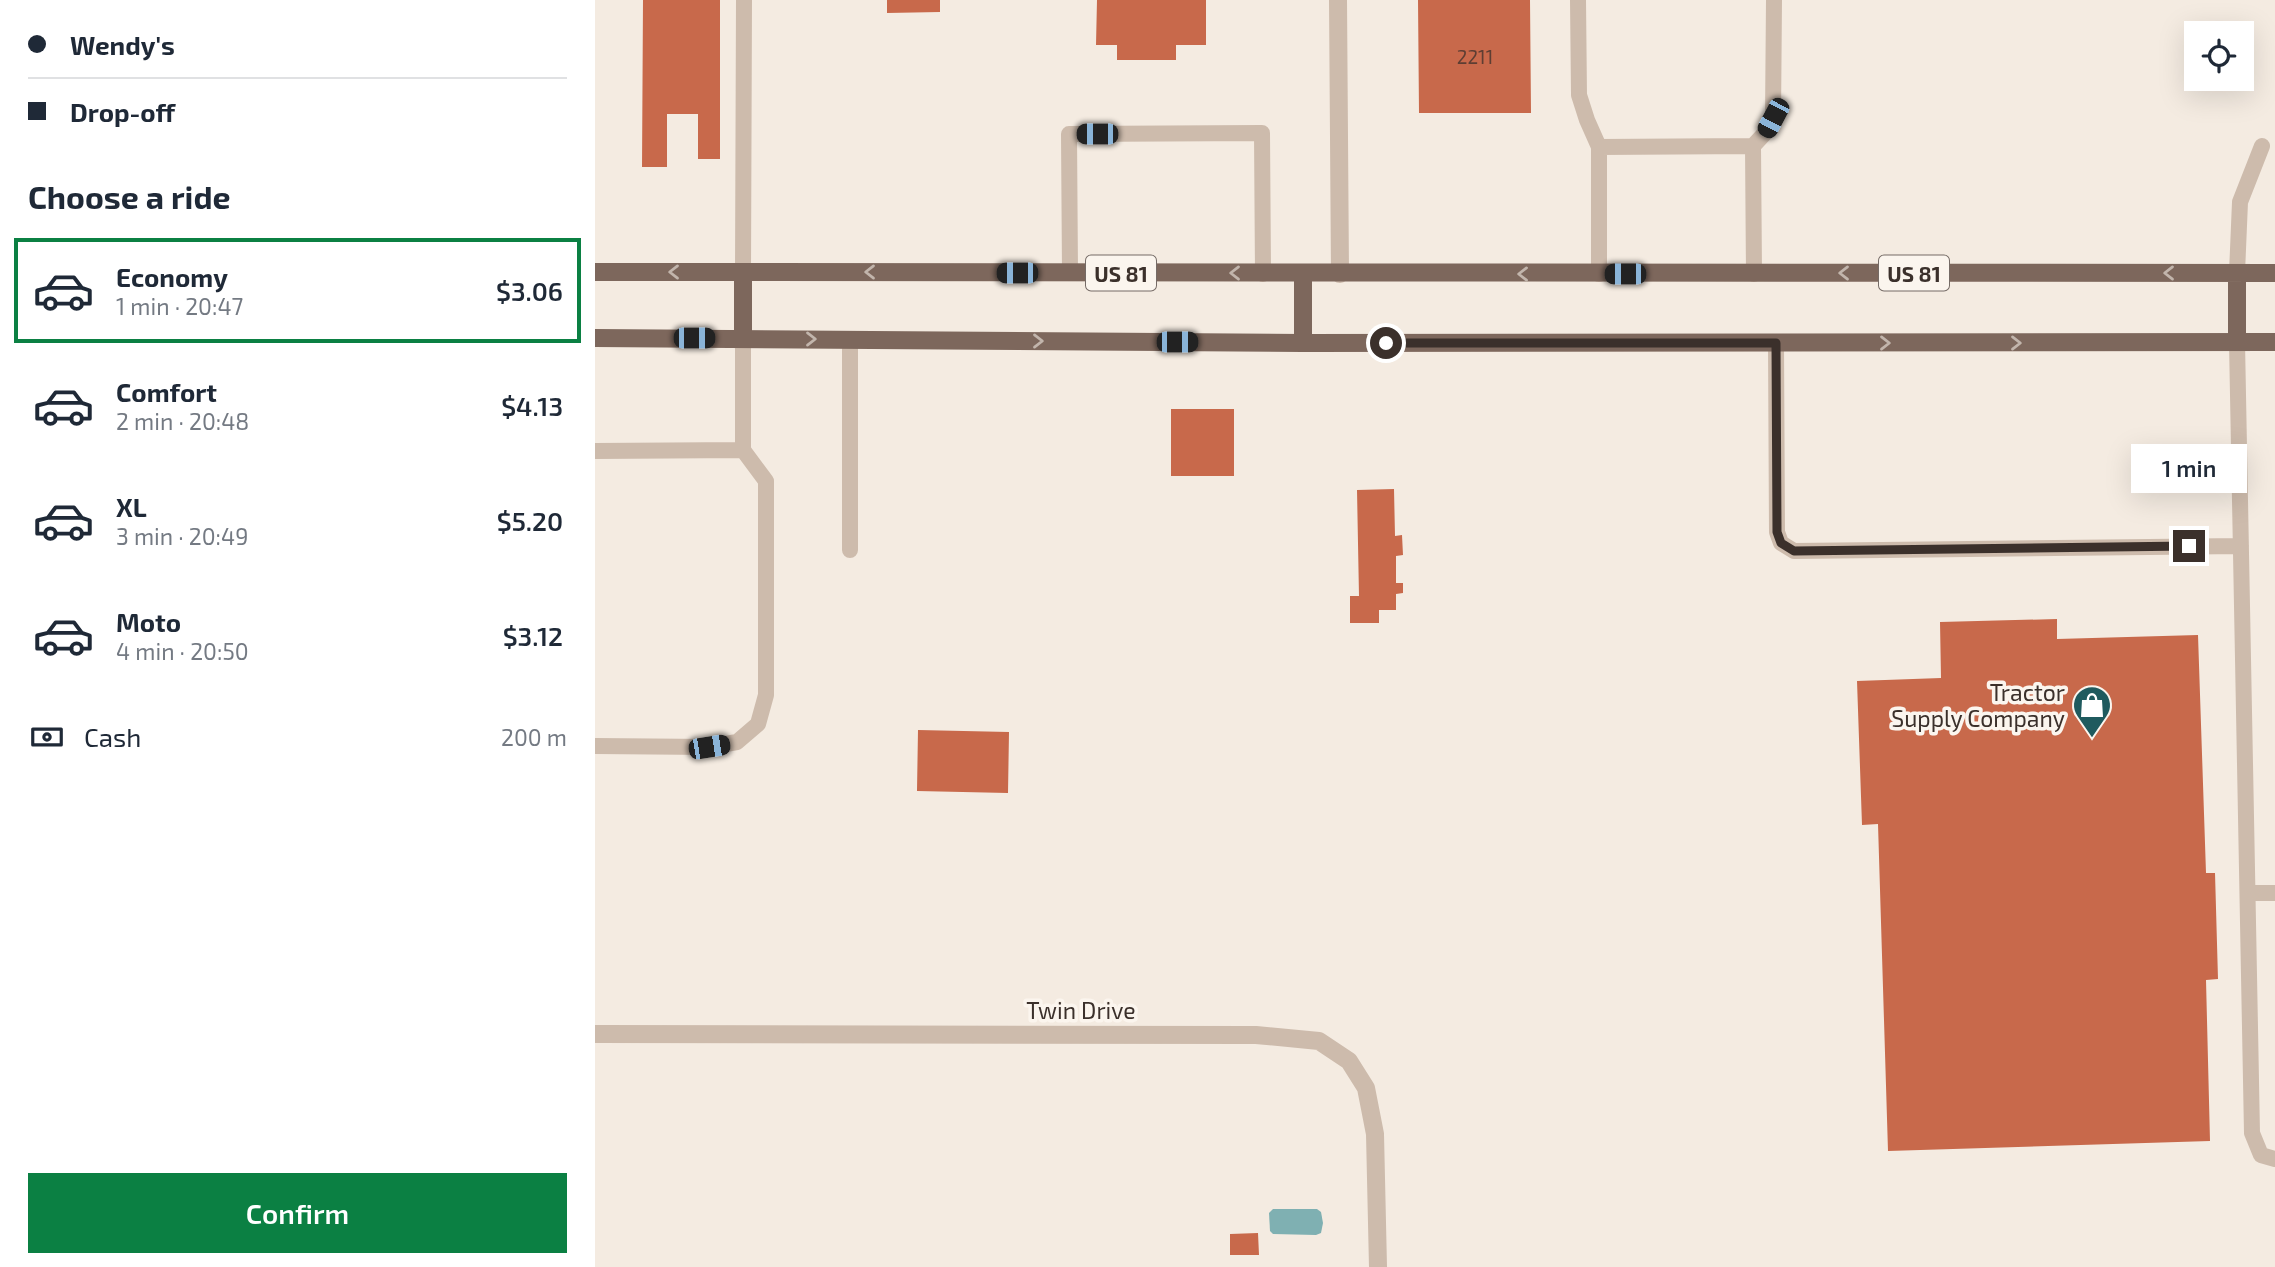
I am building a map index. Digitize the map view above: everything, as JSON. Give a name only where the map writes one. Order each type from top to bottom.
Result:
[{"type":"main road","name":"US 81","points":[[595,272],[2275,273]]},
{"type":"main road","points":[[743,272],[743,339]]},
{"type":"main road","points":[[2237,273],[2237,342]]},
{"type":"main road","points":[[1303,274],[1303,343]]},
{"type":"main road","points":[[595,338],[1303,343],[2275,342]]},
{"type":"street","points":[[1338,0],[1340,274]]},
{"type":"street","name":"Twin Drive","points":[[595,1034],[1256,1035],[1319,1041],[1349,1061],[1366,1088],[1375,1134],[1378,1267]]},
{"type":"lane","points":[[743,272],[744,0]]},
{"type":"lane","points":[[1579,0],[1579,95],[1599,147],[1599,274]]},
{"type":"lane","points":[[1754,274],[1753,146],[1766,132],[1773,118],[1774,0]]},
{"type":"lane","points":[[1070,273],[1069,134],[1262,133],[1263,274]]},
{"type":"lane","points":[[1599,147],[1753,146]]},
{"type":"lane","points":[[2237,273],[2240,202],[2262,146]]},
{"type":"lane","points":[[595,746],[709,747],[737,742],[758,724],[766,695],[766,481],[743,450],[743,339]]},
{"type":"lane","points":[[850,340],[850,550]]},
{"type":"lane","points":[[2237,342],[2252,1133],[2261,1155],[2275,1159]]},
{"type":"lane","points":[[1776,343],[1777,532],[1781,543],[1794,551],[2241,545]]},
{"type":"lane","points":[[595,451],[743,450]]},
{"type":"lane","points":[[2248,893],[2275,893]]},
{"type":"water","points":[[1273,1209],[1317,1209],[1321,1212],[1323,1223],[1321,1233],[1273,1234],[1270,1231],[1269,1213]]},
{"type":"building","points":[[643,0],[720,0],[720,159],[698,159],[698,114],[667,114],[667,167],[642,167]]},
{"type":"building","points":[[887,0],[940,0],[940,12],[887,13]]},
{"type":"building","points":[[1097,0],[1206,0],[1206,45],[1176,45],[1176,60],[1117,60],[1117,45],[1096,45]]},
{"type":"building","points":[[1418,0],[1530,0],[1531,113],[1419,113]]},
{"type":"building","points":[[1171,409],[1234,409],[1234,476],[1171,476]]},
{"type":"building","points":[[1394,489],[1395,536],[1402,535],[1403,555],[1396,556],[1396,583],[1403,583],[1403,593],[1396,594],[1396,610],[1379,610],[1379,623],[1350,623],[1350,596],[1359,596],[1357,490]]},
{"type":"building","points":[[2057,619],[2057,639],[2198,635],[2206,873],[2215,873],[2218,979],[2206,980],[2210,1141],[1888,1151],[1878,824],[1862,825],[1857,681],[1941,678],[1940,622]]},
{"type":"building","points":[[918,730],[1009,732],[1008,793],[917,791]]},
{"type":"building","points":[[1258,1233],[1259,1255],[1230,1255],[1230,1234]]},
{"type":"place","name":"Tractor Supply Company","points":[[2092,739]]},
{"type":"route","points":[[1386,343],[1776,343],[1777,532],[1781,543],[1794,551],[2189,546]]}]
